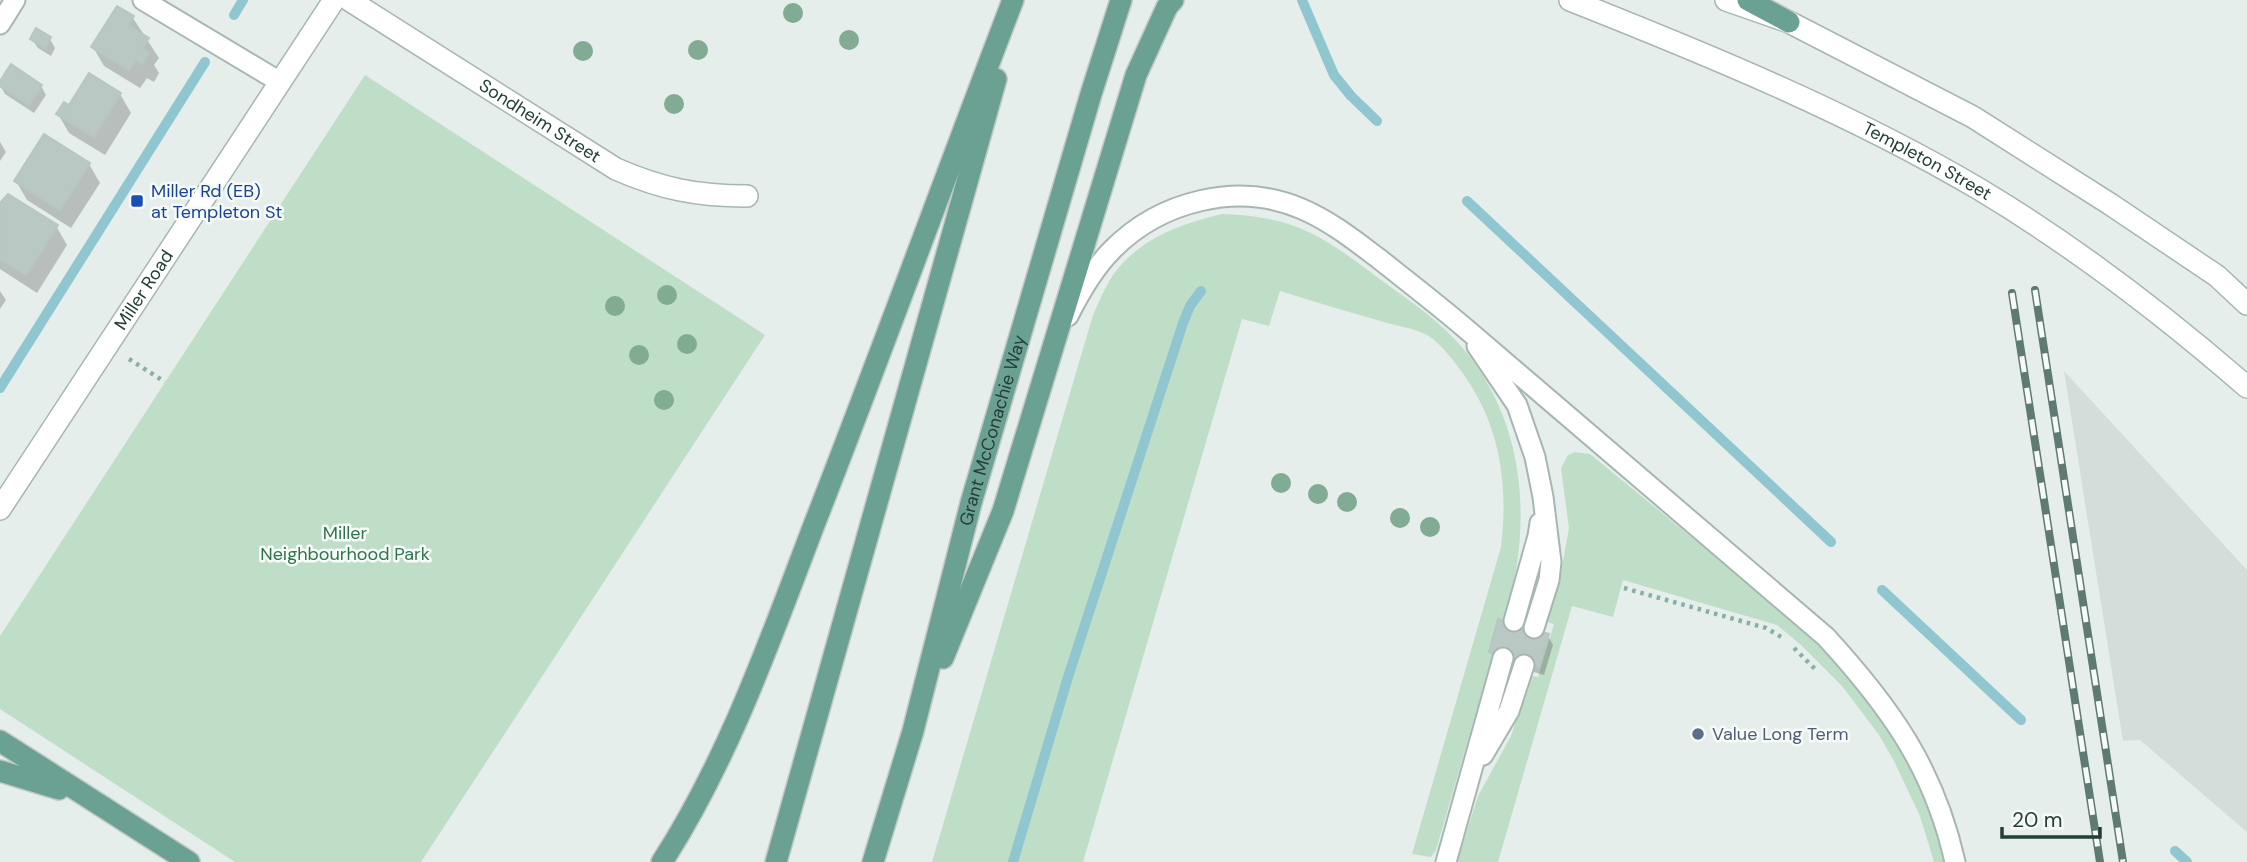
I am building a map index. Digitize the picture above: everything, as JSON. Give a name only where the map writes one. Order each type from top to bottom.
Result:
[{"type":"main road","points":[[662,862],[726,744],[752,685],[875,370],[904,285],[1013,0]]},
{"type":"main road","points":[[776,862],[1018,0]]},
{"type":"main road","name":"Grant McConachie Way","points":[[873,862],[913,731],[971,503],[1121,0]]},
{"type":"main road","points":[[913,731],[1003,512],[1136,75],[1167,7],[1173,0]]},
{"type":"main road","points":[[1748,0],[1789,22]]},
{"type":"main road","points":[[0,741],[189,862]]},
{"type":"main road","points":[[0,771],[60,789],[109,811]]},
{"type":"street","name":"Miller Road","points":[[0,509],[334,0]]},
{"type":"street","name":"Sondheim Street","points":[[349,0],[616,169],[648,183],[682,192],[747,196]]},
{"type":"street","name":"Templeton Street","points":[[1570,0],[1788,91],[1888,139],[1979,190],[2143,300],[2247,387]]},
{"type":"street","points":[[1726,0],[1789,22],[1973,117],[2206,269],[2247,304]]},
{"type":"lane","points":[[0,24],[15,0]]},
{"type":"lane","points":[[143,0],[280,82]]},
{"type":"lane","points":[[1056,340],[1073,306],[1110,252],[1131,233],[1180,206],[1233,196],[1279,201],[1329,223],[1465,328],[1826,637],[1864,679],[1895,720],[1919,761],[1939,802],[1955,862]]},
{"type":"lane","points":[[1465,328],[1517,405],[1535,457],[1551,562],[1549,580],[1534,628]]},
{"type":"lane","points":[[1514,621],[1538,536],[1543,497]]},
{"type":"lane","points":[[1446,862],[1503,658]]},
{"type":"lane","points":[[1472,774],[1509,711],[1524,665]]},
{"type":"path","points":[[107,346],[165,382]]},
{"type":"path","points":[[1624,587],[1766,628],[1791,645],[1821,674]]},
{"type":"shaded area","points":[[2064,371],[2247,570],[2247,832],[2140,740],[2123,741]]},
{"type":"green space","name":"Miller Neighbourhood Park","points":[[365,75],[765,335],[421,862],[235,862],[0,709],[0,636]]},
{"type":"green space","points":[[1222,214],[1271,219],[1290,225],[1342,252],[1426,313],[1457,341],[1487,382],[1502,414],[1513,447],[1519,481],[1519,551],[1504,621],[1498,620],[1489,652],[1493,654],[1436,850],[1431,857],[1412,854],[1501,547],[1503,497],[1498,451],[1482,406],[1471,385],[1438,343],[1415,330],[1280,291],[1269,326],[1242,319],[1083,862],[932,862],[1093,315],[1113,275],[1135,252],[1176,228]]},
{"type":"green space","points":[[1575,452],[1590,454],[1811,635],[1830,654],[1865,695],[1909,762],[1932,811],[1947,862],[1934,862],[1920,816],[1879,735],[1842,686],[1801,645],[1777,625],[1623,580],[1613,617],[1572,606],[1498,862],[1457,862],[1478,796],[1511,736],[1531,676],[1538,677],[1554,624],[1547,622],[1560,578],[1569,528],[1561,468],[1568,455]]},
{"type":"building","points":[[117,6],[134,16],[128,25],[149,38],[142,49],[149,53],[142,64],[136,60],[129,70],[91,47]]},
{"type":"building","points":[[36,28],[51,37],[45,48],[30,39]]},
{"type":"building","points":[[11,64],[42,85],[29,105],[0,86],[0,81]]},
{"type":"building","points":[[89,73],[121,93],[94,137],[56,114],[64,102],[69,105]]},
{"type":"building","points":[[44,134],[90,163],[60,210],[14,181]]},
{"type":"building","points":[[8,194],[58,225],[26,275],[0,259],[0,203]]},
{"type":"building","points":[[1498,619],[1549,634],[1539,667],[1489,652]]},
{"type":"waterway","points":[[234,15],[243,0]]},
{"type":"waterway","points":[[1302,0],[1334,75],[1377,121]]},
{"type":"waterway","points":[[0,388],[205,62]]},
{"type":"waterway","points":[[1467,201],[1831,542]]},
{"type":"waterway","points":[[1013,862],[1068,677],[1183,323],[1190,306],[1201,291]]},
{"type":"waterway","points":[[1882,590],[2021,720]]},
{"type":"waterway","points":[[2175,851],[2187,862]]},
{"type":"railway","points":[[2035,290],[2123,862]]},
{"type":"railway","points":[[2012,293],[2100,862]]},
{"type":"place","name":"Miller Rd (EB) at Templeton St","points":[[137,201]]},
{"type":"place","name":"Value Long Term","points":[[1698,734]]}]
